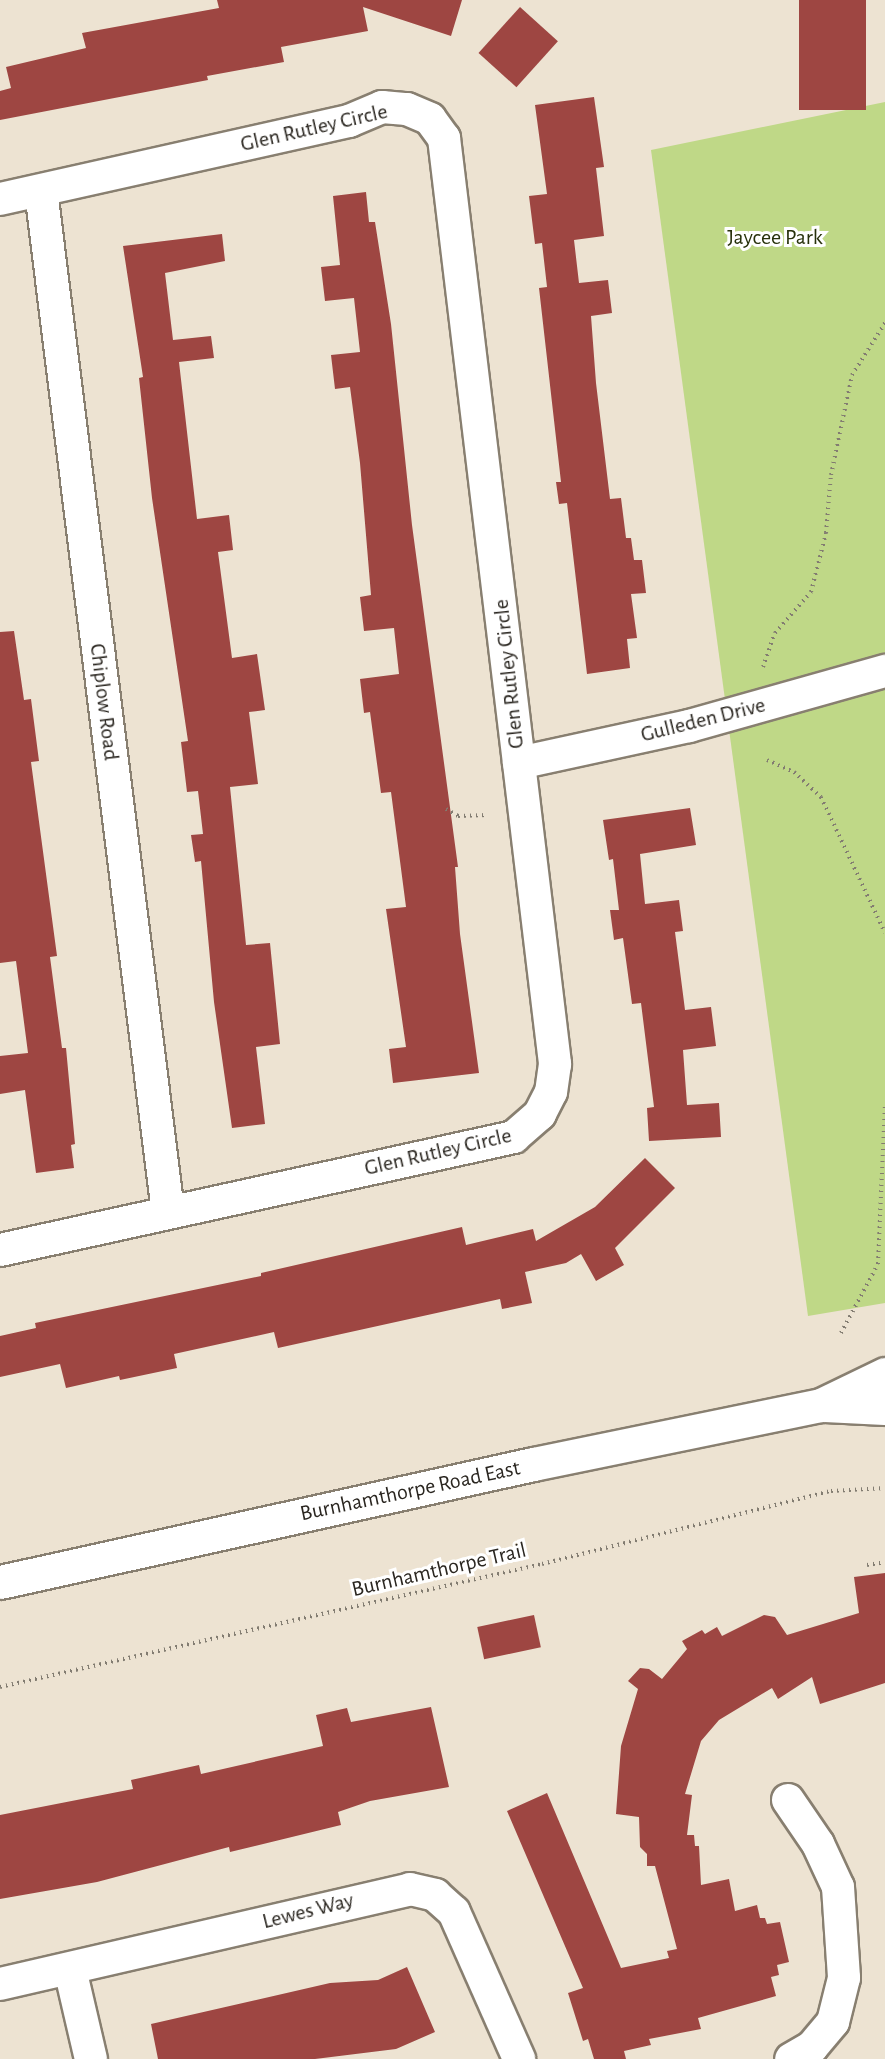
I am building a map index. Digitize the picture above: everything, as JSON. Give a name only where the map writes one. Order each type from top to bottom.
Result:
[{"type":"main road","name":"Burnhamthorpe Road East","points":[[821,1405],[885,1374]]},
{"type":"main road","name":"Burnhamthorpe Road East","points":[[0,1582],[533,1464],[821,1405],[885,1408]]},
{"type":"street","name":"Glen Rutley Circle","points":[[0,199],[349,121],[382,107],[407,109],[430,119],[444,138],[555,1064],[551,1092],[540,1114],[514,1137],[0,1250]]},
{"type":"street","name":"Chiplow Road","points":[[40,190],[168,1212]]},
{"type":"street","name":"Gulleden Drive","points":[[519,763],[689,726],[885,671]]},
{"type":"street","points":[[788,1800],[818,1844],[838,1887],[844,1978],[833,2022],[812,2047],[791,2059]]},
{"type":"street","name":"Lewes Way","points":[[0,1984],[396,1890],[422,1891],[445,1903],[461,1924],[519,2059]]},
{"type":"street","points":[[70,1969],[91,2059]]},
{"type":"path","points":[[763,667],[775,633],[811,592],[826,533],[831,475],[852,375],[885,323]]},
{"type":"path","points":[[767,760],[794,772],[820,797],[885,933]]},
{"type":"path","points":[[446,809],[458,816],[487,815]]},
{"type":"path","points":[[841,1333],[878,1264],[885,1106]]},
{"type":"path","name":"Burnhamthorpe Trail","points":[[0,1687],[543,1564],[831,1491],[885,1488]]},
{"type":"path","points":[[867,1565],[885,1562]]},
{"type":"green space","name":"Jaycee Park","points":[[885,102],[885,1303],[808,1316],[651,150]]},
{"type":"building","points":[[217,0],[462,0],[451,36],[363,7],[368,31],[281,47],[284,62],[207,76],[208,80],[0,120],[0,91],[11,88],[6,67],[86,48],[82,33],[219,8]]},
{"type":"building","points":[[799,0],[866,0],[866,110],[799,110]]},
{"type":"building","points":[[520,7],[558,41],[516,87],[479,53]]},
{"type":"building","points":[[594,97],[604,167],[596,168],[604,236],[574,240],[579,283],[608,280],[612,313],[591,316],[596,383],[610,499],[621,498],[626,538],[631,538],[634,560],[642,560],[646,593],[631,594],[637,638],[627,639],[630,668],[587,674],[567,503],[559,504],[556,482],[561,482],[539,288],[547,287],[542,243],[535,244],[529,196],[547,194],[535,105]]},
{"type":"building","points":[[366,192],[369,222],[375,222],[391,324],[412,525],[458,867],[455,867],[460,934],[479,1073],[393,1083],[389,1049],[406,1047],[386,909],[406,907],[391,792],[381,793],[370,712],[364,713],[360,679],[399,674],[394,628],[364,631],[360,597],[371,595],[360,463],[350,387],[335,389],[331,355],[360,352],[354,298],[325,301],[321,267],[340,265],[333,196]]},
{"type":"building","points":[[222,234],[225,261],[165,273],[173,340],[211,336],[214,358],[179,362],[197,519],[229,515],[233,550],[218,552],[232,658],[257,654],[265,710],[249,712],[258,784],[230,787],[246,945],[270,943],[280,1044],[256,1047],[265,1124],[232,1128],[214,1002],[201,861],[195,862],[191,835],[203,834],[198,791],[187,792],[181,742],[188,741],[152,498],[139,378],[143,377],[123,246]]},
{"type":"building","points":[[14,631],[24,700],[31,699],[39,761],[31,762],[57,956],[50,957],[62,1048],[66,1048],[75,1144],[71,1145],[74,1168],[36,1173],[25,1090],[0,1094],[0,1056],[28,1053],[16,961],[0,963],[0,632]]},
{"type":"building","points":[[690,808],[696,845],[640,854],[645,904],[679,900],[683,931],[675,932],[685,1010],[711,1007],[716,1046],[683,1050],[687,1105],[719,1103],[721,1137],[649,1141],[647,1108],[654,1107],[641,1003],[632,1004],[623,938],[614,940],[610,910],[619,910],[613,859],[609,860],[603,820]]},
{"type":"building","points":[[645,1158],[675,1188],[615,1248],[624,1265],[596,1281],[581,1254],[566,1263],[525,1272],[532,1303],[502,1309],[500,1299],[278,1348],[274,1332],[174,1354],[177,1368],[120,1380],[119,1376],[66,1388],[60,1364],[0,1377],[0,1336],[36,1328],[35,1323],[261,1276],[261,1273],[462,1227],[466,1245],[533,1229],[536,1241],[595,1207]]},
{"type":"building","points":[[885,1573],[885,1683],[820,1704],[812,1677],[778,1699],[772,1688],[719,1720],[701,1741],[685,1794],[692,1795],[687,1835],[694,1835],[695,1846],[699,1846],[701,1885],[729,1879],[735,1911],[757,1905],[760,1918],[765,1918],[767,1924],[780,1922],[789,1962],[777,1965],[779,1975],[771,1977],[776,1996],[698,2018],[701,2029],[649,2039],[651,2045],[624,2051],[626,2059],[594,2059],[588,2039],[583,2041],[568,1993],[583,1988],[507,1811],[547,1793],[621,1968],[669,1958],[667,1951],[677,1949],[655,1866],[647,1866],[647,1854],[640,1847],[639,1817],[616,1814],[621,1746],[638,1689],[628,1681],[640,1668],[649,1669],[662,1679],[687,1649],[682,1641],[702,1630],[705,1634],[717,1627],[722,1636],[764,1615],[775,1617],[787,1635],[859,1613],[854,1577]]},
{"type":"building","points":[[534,1615],[541,1647],[484,1659],[477,1627]]},
{"type":"building","points":[[431,1707],[449,1787],[370,1801],[338,1812],[341,1825],[230,1852],[229,1847],[97,1882],[0,1899],[0,1815],[133,1789],[131,1780],[199,1765],[201,1774],[323,1746],[316,1715],[347,1708],[351,1722]]},
{"type":"building","points":[[407,1967],[435,2032],[396,2049],[315,2059],[158,2059],[151,2024],[330,1983],[378,1980]]}]
